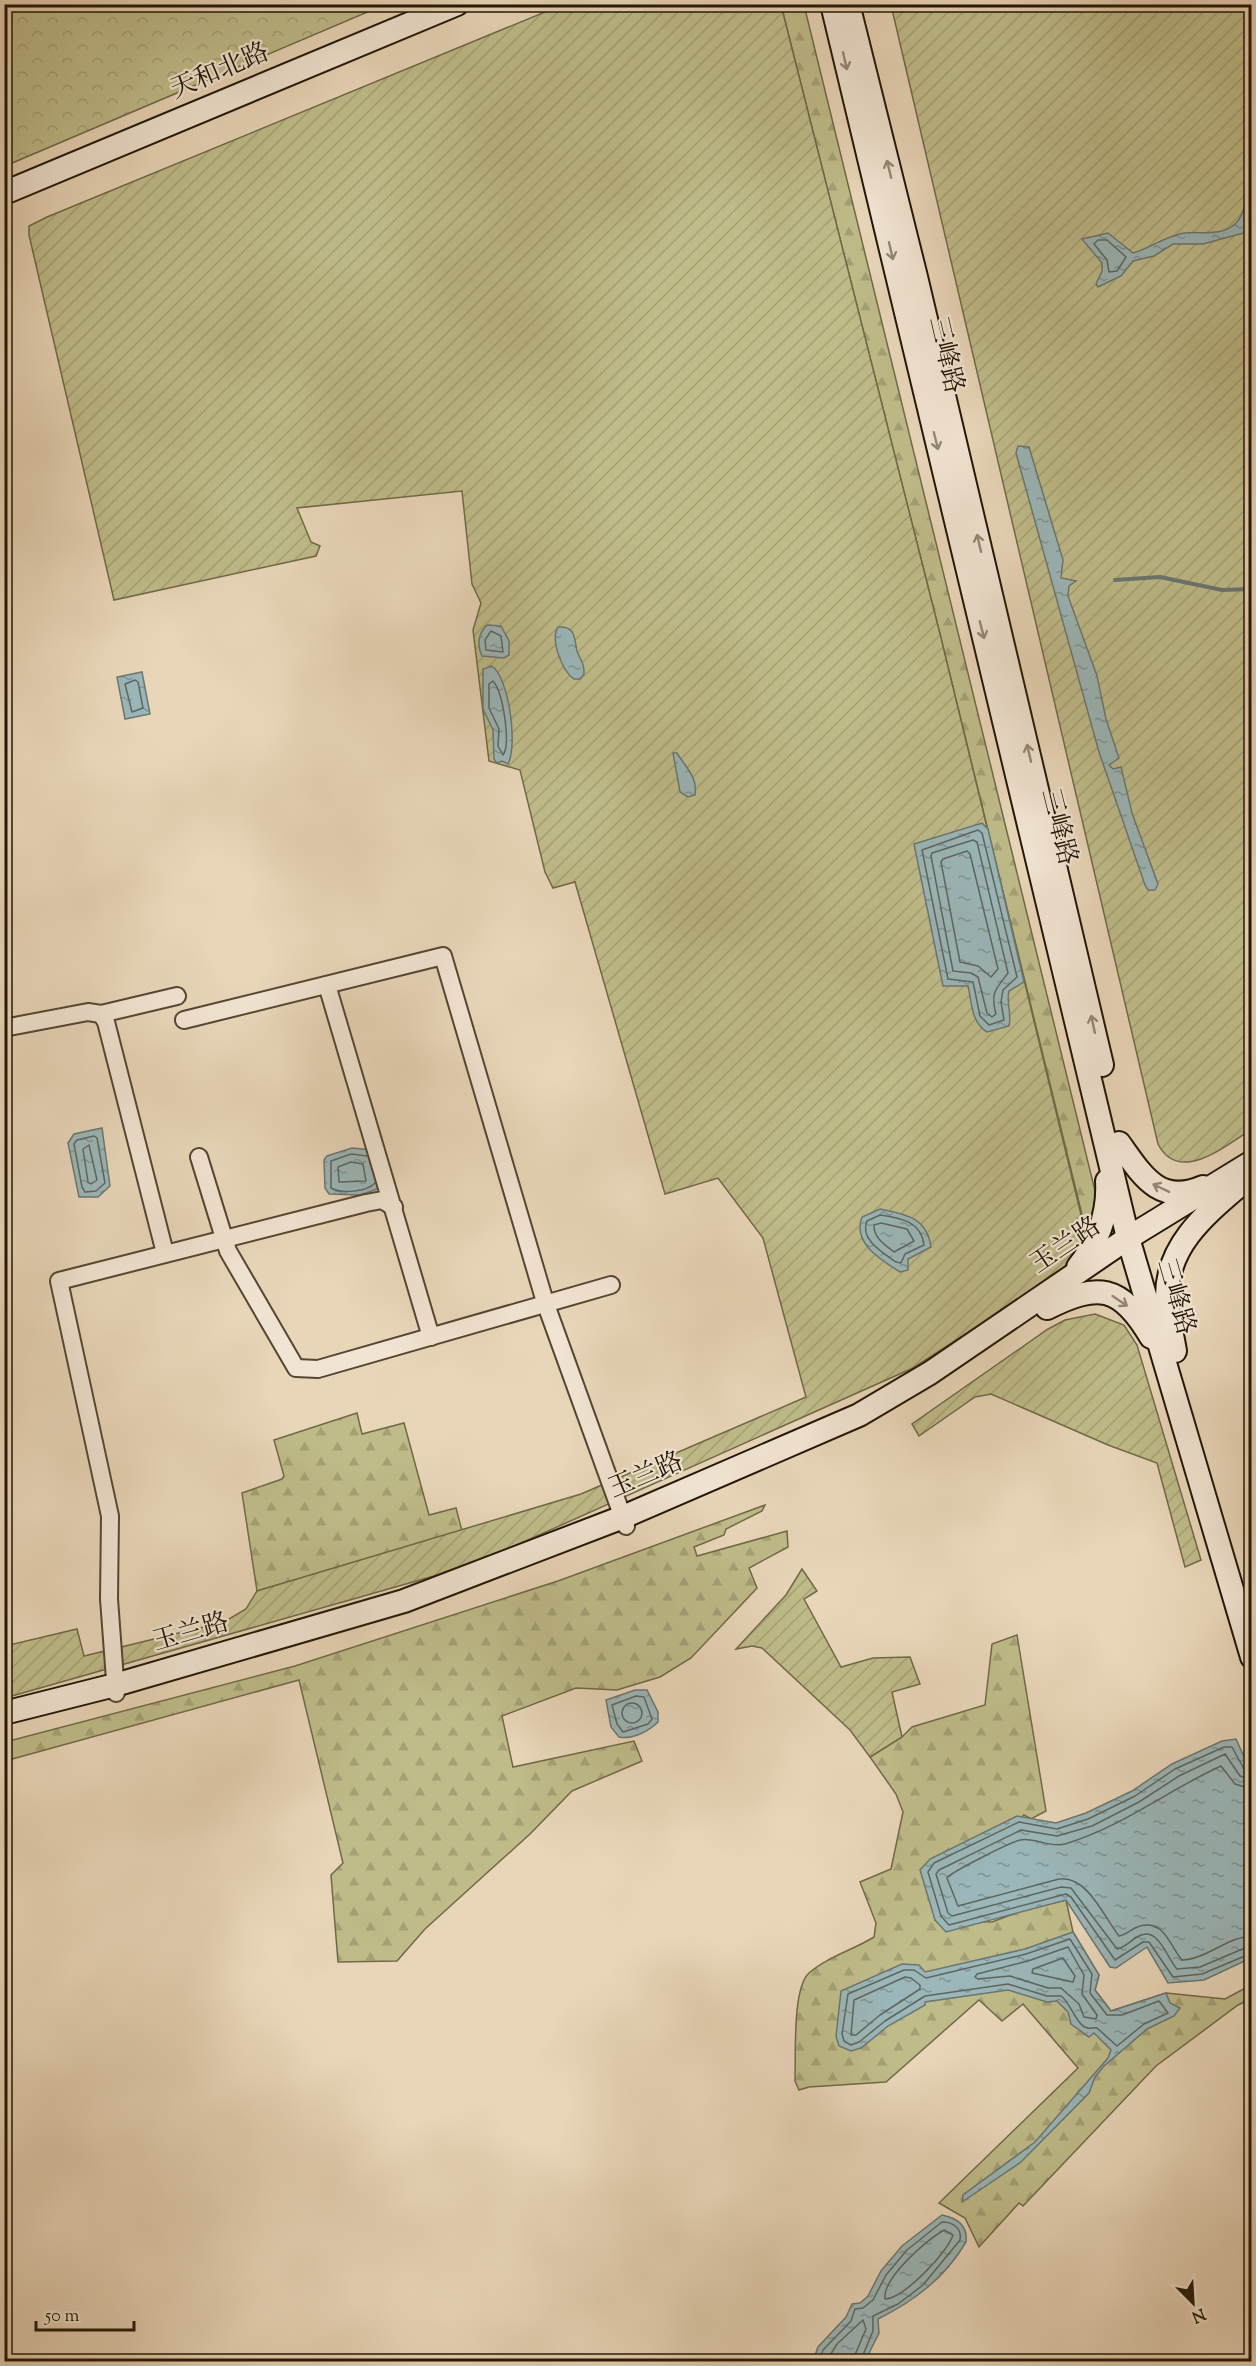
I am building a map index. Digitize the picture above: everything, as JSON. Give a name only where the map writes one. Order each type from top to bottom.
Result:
[{"type":"main road","name":"天和北路","points":[[4,177],[421,4]]},
{"type":"main road","name":"天和北路","points":[[4,193],[457,4]]},
{"type":"main road","name":"三峰路","points":[[832,4],[1137,1241],[1251,1658]]},
{"type":"main road","name":"三峰路","points":[[848,4],[1076,947],[1113,1145]]},
{"type":"main road","points":[[1113,1145],[1160,1190],[1174,1193],[1193,1191],[1245,1174]]},
{"type":"main road","points":[[1044,1303],[1091,1250],[1100,1231],[1108,1191],[1113,1145]]},
{"type":"main road","points":[[1169,1354],[1167,1295],[1171,1267],[1197,1222],[1245,1174]]},
{"type":"main road","name":"玉兰路","points":[[4,1723],[116,1689],[402,1611],[866,1423],[937,1381],[1044,1303],[1137,1241],[1245,1174]]},
{"type":"main road","points":[[1044,1303],[1092,1290],[1109,1294],[1129,1307],[1169,1354]]},
{"type":"main road","name":"三峰路","points":[[1169,1354],[1251,1614]]},
{"type":"main road","name":"玉兰路","points":[[4,1713],[116,1689]]},
{"type":"street","points":[[184,1020],[443,956],[545,1304],[625,1522]]},
{"type":"street","points":[[327,985],[431,1337]]},
{"type":"street","points":[[4,1028],[88,1012],[101,1014],[177,996]]},
{"type":"street","points":[[101,1014],[106,1022],[165,1253]]},
{"type":"street","points":[[199,1156],[228,1251],[296,1368],[318,1369],[611,1285]]},
{"type":"street","points":[[116,1689],[109,1599],[110,1516],[59,1281],[382,1200],[394,1208]]},
{"type":"green space","points":[[5,4],[384,4],[384,5],[5,166]]},
{"type":"green space","points":[[562,5],[781,5],[941,638],[1084,1227],[1097,1219],[1082,1253],[1048,1281],[913,1368],[510,1548],[434,1576],[5,1698],[5,1646],[77,1629],[84,1656],[224,1622],[246,1609],[257,1591],[581,1494],[806,1397],[763,1238],[718,1178],[665,1194],[575,882],[553,888],[545,872],[520,770],[489,761],[473,630],[481,603],[472,584],[462,491],[297,508],[311,542],[320,546],[316,556],[114,600],[29,235],[29,226],[47,217]]},
{"type":"green space","points":[[781,5],[804,5],[1098,1203],[1097,1219],[1085,1227],[941,638]]},
{"type":"green space","points":[[891,5],[1251,5],[1252,1129],[1216,1152],[1190,1162],[1178,1161],[1167,1156],[1158,1144]]},
{"type":"green space","points":[[1095,1314],[1124,1325],[1137,1345],[1201,1560],[1185,1567],[1157,1463],[1108,1445],[991,1394],[975,1397],[919,1436],[912,1424],[1048,1329],[1065,1320]]},
{"type":"green space","points":[[357,1413],[362,1434],[404,1423],[429,1515],[456,1508],[462,1531],[257,1591],[242,1493],[282,1479],[284,1476],[274,1440]]},
{"type":"green space","points":[[765,1505],[762,1511],[726,1529],[724,1535],[694,1547],[697,1556],[787,1531],[788,1547],[749,1568],[757,1588],[691,1658],[660,1677],[617,1690],[576,1688],[502,1716],[513,1767],[634,1741],[642,1761],[572,1791],[530,1834],[425,1929],[397,1961],[338,1962],[331,1875],[343,1863],[299,1680],[5,1761],[5,1742],[295,1666],[558,1581]]},
{"type":"green space","points":[[802,1569],[817,1591],[804,1599],[841,1667],[873,1658],[910,1657],[920,1684],[892,1692],[902,1737],[870,1757],[850,1730],[762,1648],[752,1646],[736,1649],[786,1595]]},
{"type":"green space","points":[[1017,1635],[1046,1811],[1031,1819],[1024,1815],[932,1904],[935,1920],[992,1922],[1021,1911],[1066,1900],[1073,1932],[1099,1975],[1095,1990],[1111,2011],[1166,1993],[1225,1999],[1251,1985],[1251,1999],[1238,2005],[1156,2066],[1023,2206],[1019,2203],[979,2247],[965,2218],[939,2203],[1078,2068],[1023,2004],[1002,2021],[979,2000],[886,2082],[809,2087],[799,2090],[795,2081],[797,2007],[804,1981],[809,1973],[824,1962],[874,1937],[876,1923],[860,1882],[891,1869],[903,1812],[896,1794],[870,1757],[902,1737],[912,1727],[985,1705],[992,1644]]},
{"type":"water","points":[[1251,197],[1251,231],[1203,244],[1173,244],[1154,256],[1133,261],[1121,276],[1098,287],[1096,284],[1102,271],[1102,263],[1082,239],[1108,233],[1133,253],[1178,234],[1223,231],[1238,221]]},
{"type":"water","points":[[1018,446],[1029,447],[1063,560],[1061,578],[1076,581],[1069,586],[1068,596],[1097,676],[1106,719],[1119,758],[1109,765],[1113,769],[1121,767],[1132,813],[1158,884],[1155,890],[1148,890],[1145,885],[1099,752],[1016,453]]},
{"type":"water","points":[[487,625],[501,626],[509,641],[509,655],[504,658],[482,656],[479,640]]},
{"type":"water","points":[[558,627],[569,629],[574,634],[577,651],[584,667],[584,674],[580,679],[574,679],[570,675],[558,655],[555,639]]},
{"type":"water","points":[[492,666],[503,684],[510,712],[512,742],[508,764],[502,761],[497,763],[494,759],[493,730],[483,709],[483,669]]},
{"type":"water","points":[[142,672],[150,714],[125,719],[117,677]]},
{"type":"water","points":[[673,753],[677,753],[690,773],[695,783],[695,795],[688,797],[680,792]]},
{"type":"water","points":[[982,823],[988,829],[1024,982],[1009,991],[1009,1026],[987,1032],[975,1018],[968,986],[943,986],[914,844]]},
{"type":"water","points":[[102,1128],[110,1186],[98,1197],[79,1197],[68,1143],[74,1134]]},
{"type":"water","points":[[352,1148],[372,1150],[380,1188],[360,1195],[329,1194],[325,1188],[324,1160],[327,1156]]},
{"type":"water","points":[[880,1209],[906,1215],[920,1223],[929,1237],[931,1247],[908,1259],[908,1270],[900,1272],[885,1262],[870,1250],[861,1235],[862,1217]]},
{"type":"water","points":[[635,1690],[647,1690],[658,1712],[658,1722],[640,1734],[619,1737],[611,1727],[606,1700]]},
{"type":"water","points":[[1236,1739],[1251,1772],[1251,1958],[1204,1980],[1168,1983],[1147,1947],[1116,1968],[1110,1967],[1066,1900],[946,1932],[935,1920],[920,1870],[930,1859],[1017,1816],[1056,1823],[1086,1813],[1132,1791],[1172,1764],[1222,1741]]},
{"type":"water","points":[[1073,1932],[1099,1975],[1095,1990],[1111,2011],[1166,1993],[1170,2003],[1180,2008],[1174,2016],[1147,2029],[1103,2067],[1095,2077],[1089,2093],[1021,2162],[962,2202],[963,2195],[1035,2142],[1108,2058],[1111,2050],[1094,2033],[1089,2037],[1071,2024],[1068,2012],[1057,2001],[1047,2002],[1008,1990],[925,2002],[925,2005],[888,2026],[861,2048],[851,2051],[839,2046],[836,2036],[841,1991],[902,1964],[919,1965],[925,1972],[1025,1949]]},
{"type":"water","points":[[942,2215],[960,2223],[965,2231],[966,2242],[948,2267],[928,2287],[878,2319],[879,2333],[865,2361],[813,2361],[818,2347],[846,2317],[852,2304],[860,2303],[868,2296],[881,2271],[902,2246]]},
{"type":"waterway","points":[[1115,580],[1160,577],[1222,590],[1252,589]]}]
